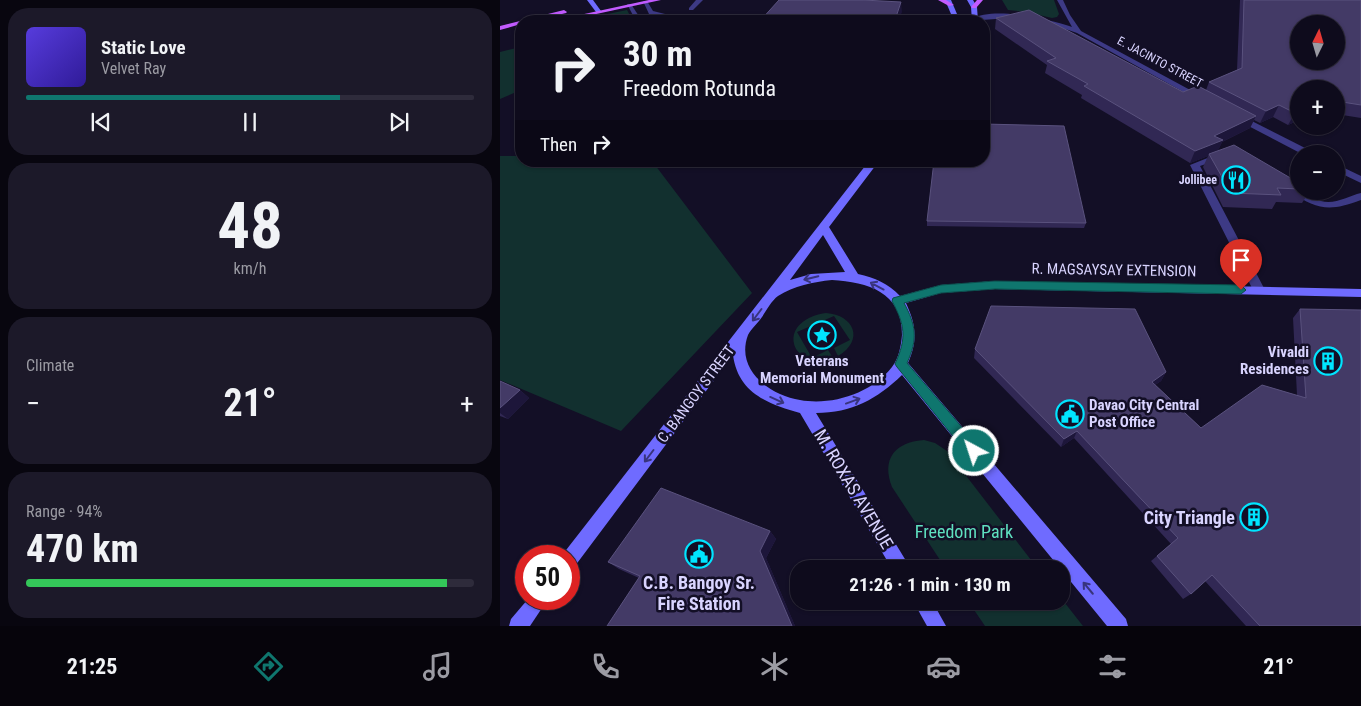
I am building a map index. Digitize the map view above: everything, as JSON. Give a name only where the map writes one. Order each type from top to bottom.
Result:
[{"type":"main road","points":[[553,15],[620,0]]},
{"type":"main road","points":[[571,15],[594,6],[629,5],[658,0]]},
{"type":"main road","points":[[941,0],[950,2],[955,15]]},
{"type":"main road","points":[[970,0],[974,7],[975,15]]},
{"type":"main road","points":[[974,7],[980,0]]},
{"type":"main road","points":[[500,28],[515,24]]},
{"type":"main road","points":[[500,35],[515,31]]},
{"type":"main road","name":"C. BANGOY STREET","points":[[580,546],[869,167]]},
{"type":"main road","points":[[824,227],[854,277]]},
{"type":"main road","points":[[742,334],[739,354],[748,380],[772,399],[788,405],[805,408],[834,407],[861,398],[885,382],[901,364],[906,353],[909,330],[907,319],[897,301],[874,283],[854,277],[825,275],[783,288],[771,296]]},
{"type":"main road","name":"R. MAGSAYSAY EXTENSION","points":[[897,301],[941,289],[995,285],[1361,292]]},
{"type":"main road","points":[[901,364],[1119,626]]},
{"type":"main road","name":"M. ROXAS AVENUE","points":[[805,408],[897,560]]},
{"type":"main road","points":[[518,626],[530,610]]},
{"type":"main road","points":[[927,610],[937,626]]},
{"type":"street","points":[[691,9],[700,0]]},
{"type":"street","name":"E. JACINTO STREET","points":[[1060,0],[1066,16],[1079,32]]},
{"type":"street","points":[[645,2],[651,13],[666,15]]},
{"type":"street","points":[[629,5],[635,15]]},
{"type":"street","name":"E. JACINTO STREET","points":[[990,17],[1001,15],[1032,17],[1079,32],[1209,102]]},
{"type":"street","points":[[1234,115],[1292,145]]},
{"type":"street","points":[[1229,153],[1195,165],[1258,290]]},
{"type":"street","points":[[1345,172],[1361,180]]},
{"type":"street","points":[[1284,185],[1314,204],[1332,207],[1361,196]]},
{"type":"green space","points":[[1002,0],[1054,0],[1059,14],[1057,17],[1052,18],[1008,10]]},
{"type":"green space","points":[[627,10],[630,15],[602,15]]},
{"type":"green space","points":[[515,48],[515,93],[500,99],[500,52]]},
{"type":"green space","points":[[500,156],[515,156],[515,167],[657,167],[752,293],[621,431],[500,380]]},
{"type":"green space","points":[[826,313],[843,318],[849,323],[853,329],[851,343],[838,356],[834,348],[850,340],[834,316],[797,332],[812,358],[828,350],[833,358],[812,360],[803,356],[796,349],[794,335],[800,324],[819,314]]},
{"type":"green space","name":"Freedom Park","points":[[924,440],[935,443],[947,451],[1031,560],[940,560],[892,487],[889,477],[888,468],[893,454],[898,448],[914,441]]},
{"type":"green space","points":[[1070,609],[1083,626],[985,626],[974,610]]},
{"type":"building","points":[[779,0],[901,2],[897,15],[765,15]]},
{"type":"building","points":[[1244,0],[1361,0],[1361,105],[1345,102],[1345,80],[1290,80],[1290,110],[1279,105],[1266,111],[1209,82],[1242,68]]},
{"type":"building","points":[[1029,10],[1183,92],[1198,86],[1256,116],[1214,136],[1223,140],[1195,151],[1084,86],[1088,84],[1047,61],[1056,58],[996,18]]},
{"type":"building","points":[[990,124],[1064,126],[1086,223],[927,221],[933,167],[990,167]]},
{"type":"building","points":[[1234,145],[1290,178],[1290,189],[1277,188],[1281,195],[1231,193],[1209,154]]},
{"type":"building","points":[[991,306],[1135,309],[1166,372],[1152,382],[1201,428],[1262,385],[1306,398],[1300,309],[1361,310],[1361,626],[1260,626],[1212,575],[1191,594],[1157,556],[1178,538],[1077,431],[1064,439],[975,349]]},
{"type":"building","points":[[500,381],[520,390],[500,408]]},
{"type":"building","name":"C.B. Bangoy Sr. Fire Station","points":[[661,488],[770,531],[760,551],[792,626],[607,626],[640,576],[608,562]]},
{"type":"place","name":"Jollibee","points":[[1236,180]]},
{"type":"place","name":"Veterans Memorial Monument","points":[[822,335]]},
{"type":"place","name":"Vivaldi Residences","points":[[1328,361]]},
{"type":"place","name":"Davao City Central Post Office","points":[[1070,414]]},
{"type":"place","name":"City Triangle","points":[[1254,517]]},
{"type":"place","name":"C.B. Bangoy Sr. Fire Station","points":[[699,554]]},
{"type":"route","points":[[974,451],[901,364],[909,341],[909,330],[907,319],[897,301],[922,293],[963,286],[1026,285],[1241,290]]}]
